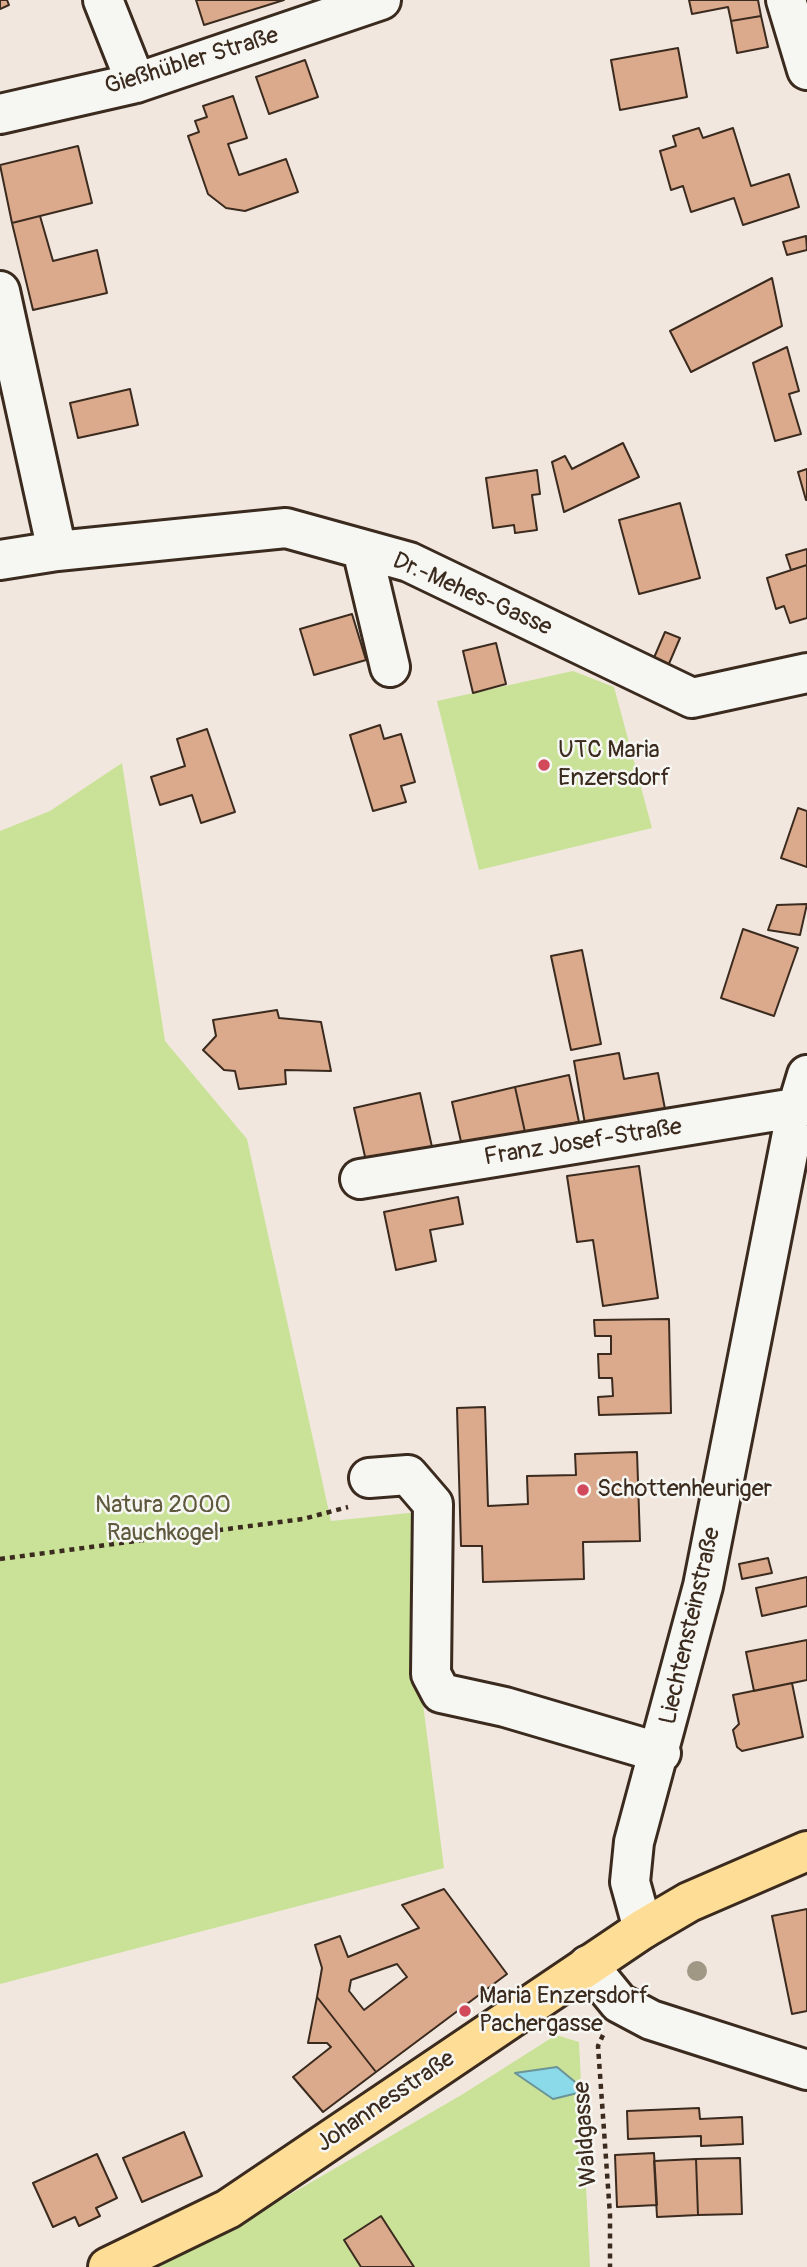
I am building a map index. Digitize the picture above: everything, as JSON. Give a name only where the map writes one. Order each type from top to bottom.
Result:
[{"type":"main road","name":"Johannesstraße","points":[[108,2267],[228,2209],[643,1929],[690,1902],[807,1851]]},
{"type":"street","points":[[103,0],[136,83]]},
{"type":"street","name":"Gießhübler Straße","points":[[0,114],[136,83],[382,0]]},
{"type":"street","points":[[786,0],[807,70]]},
{"type":"street","points":[[0,291],[57,551]]},
{"type":"street","name":"Dr.-Mehes-Gasse","points":[[0,560],[57,551],[286,528],[409,562],[692,698],[807,673]]},
{"type":"street","points":[[362,549],[390,667]]},
{"type":"street","name":"Franz Josef-Straße","points":[[360,1179],[804,1096]]},
{"type":"street","name":"Liechtensteinstraße","points":[[643,1929],[630,1882],[634,1842],[661,1753],[703,1586],[804,1096]]},
{"type":"street","points":[[369,1478],[408,1475],[433,1504],[431,1674],[442,1693],[505,1707],[661,1753]]},
{"type":"street","points":[[588,1965],[620,2003],[651,2020],[807,2070]]},
{"type":"path","points":[[0,1559],[303,1520],[365,1503],[369,1478]]},
{"type":"path","name":"Waldgasse","points":[[610,2267],[610,2215],[598,2046],[620,2003]]},
{"type":"green space","name":"UTC Maria Enzersdorf","points":[[573,671],[614,687],[652,828],[479,870],[437,701]]},
{"type":"green space","name":"Natura 2000 Rauchkogel","points":[[122,763],[165,1041],[247,1139],[331,1521],[419,1512],[417,1657],[444,1868],[0,1984],[0,831],[50,811]]},
{"type":"green space","points":[[556,2035],[579,2042],[590,2267],[153,2267],[210,2241],[463,2094]]},
{"type":"water","points":[[557,2067],[586,2091],[553,2099],[515,2073]]},
{"type":"building","points":[[0,0],[7,0],[9,5],[0,9]]},
{"type":"building","points":[[196,0],[284,0],[204,25]]},
{"type":"building","points":[[689,0],[758,0],[761,16],[731,21],[728,7],[692,14]]},
{"type":"building","points":[[761,16],[768,47],[737,53],[731,21]]},
{"type":"building","points":[[678,48],[687,97],[620,110],[611,60]]},
{"type":"building","points":[[305,60],[318,97],[269,114],[256,77]]},
{"type":"building","points":[[233,96],[247,138],[228,144],[239,175],[286,159],[298,192],[245,211],[226,208],[208,194],[188,136],[199,132],[195,121],[207,117],[203,106]]},
{"type":"building","points":[[699,128],[703,138],[733,128],[751,186],[789,174],[799,207],[743,225],[734,198],[691,212],[683,186],[671,190],[660,151],[676,146],[673,136]]},
{"type":"building","points":[[78,146],[92,203],[12,223],[0,165]]},
{"type":"building","points":[[40,216],[53,261],[97,250],[107,293],[33,310],[12,223]]},
{"type":"building","points":[[806,236],[807,250],[787,255],[783,242]]},
{"type":"building","points":[[772,278],[782,326],[691,372],[670,331]]},
{"type":"building","points":[[787,347],[799,391],[789,394],[801,434],[775,441],[753,363]]},
{"type":"building","points":[[130,389],[138,425],[78,438],[70,403]]},
{"type":"building","points":[[623,443],[639,477],[564,512],[552,462],[565,456],[572,469]]},
{"type":"building","points":[[807,469],[807,500],[806,500],[798,472]]},
{"type":"building","points":[[537,470],[540,494],[532,495],[537,530],[515,533],[514,525],[493,528],[486,478]]},
{"type":"building","points":[[680,503],[700,578],[639,594],[619,520]]},
{"type":"building","points":[[807,549],[807,565],[791,570],[786,555]]},
{"type":"building","points":[[807,565],[807,618],[790,623],[784,606],[776,609],[767,578]]},
{"type":"building","points":[[352,614],[366,660],[314,675],[300,629]]},
{"type":"building","points":[[665,632],[680,638],[668,666],[653,660]]},
{"type":"building","points":[[496,643],[506,684],[473,693],[463,651]]},
{"type":"building","points":[[380,725],[384,739],[401,734],[415,782],[401,786],[406,802],[373,811],[350,735]]},
{"type":"building","points":[[207,729],[235,812],[201,823],[192,795],[160,805],[151,777],[185,766],[177,739]]},
{"type":"building","points":[[798,808],[807,811],[807,867],[781,858]]},
{"type":"building","points":[[807,904],[800,935],[768,930],[777,905]]},
{"type":"building","points":[[743,929],[798,948],[774,1016],[721,998]]},
{"type":"building","points":[[582,950],[601,1044],[571,1050],[551,956]]},
{"type":"building","points":[[277,1010],[279,1018],[321,1022],[331,1071],[285,1070],[286,1084],[239,1089],[235,1071],[224,1070],[203,1050],[216,1036],[213,1020]]},
{"type":"building","points":[[619,1053],[624,1079],[658,1073],[665,1109],[585,1124],[574,1061]]},
{"type":"building","points":[[569,1075],[579,1122],[525,1132],[515,1087]]},
{"type":"building","points":[[515,1087],[525,1132],[462,1146],[452,1102]]},
{"type":"building","points":[[420,1093],[432,1147],[366,1161],[354,1108]]},
{"type":"building","points":[[639,1166],[658,1298],[603,1306],[593,1240],[577,1242],[567,1176]]},
{"type":"building","points":[[458,1197],[463,1224],[430,1230],[436,1261],[396,1270],[384,1212]]},
{"type":"building","points":[[669,1319],[671,1413],[599,1415],[598,1397],[613,1396],[612,1378],[599,1378],[598,1354],[611,1354],[611,1336],[595,1336],[594,1320]]},
{"type":"building","name":"Schottenheuriger","points":[[485,1407],[488,1506],[528,1504],[527,1476],[576,1475],[575,1454],[637,1452],[640,1541],[583,1542],[584,1579],[483,1582],[482,1546],[461,1546],[457,1408]]},
{"type":"building","points":[[768,1558],[772,1573],[742,1579],[739,1564]]},
{"type":"building","points":[[807,1577],[807,1606],[762,1616],[756,1588]]},
{"type":"building","points":[[807,1640],[807,1680],[754,1691],[746,1652]]},
{"type":"building","points":[[792,1683],[803,1737],[742,1751],[737,1747],[733,1730],[739,1724],[733,1695]]},
{"type":"building","points":[[444,1889],[507,1974],[376,2072],[317,1997],[322,1968],[315,1945],[340,1936],[348,1957],[419,1928],[402,1905]],"holes":[[[397,1964],[407,1977],[364,2010],[349,1991],[351,1980]]]},
{"type":"building","points":[[807,1909],[807,2011],[792,2014],[772,1916]]},
{"type":"building","points":[[317,1997],[376,2072],[323,2112],[293,2077],[331,2047],[327,2043],[308,2043]]},
{"type":"building","points":[[699,2108],[700,2119],[742,2117],[743,2144],[701,2146],[701,2136],[628,2139],[627,2111]]},
{"type":"building","points":[[184,2132],[202,2176],[142,2202],[123,2158]]},
{"type":"building","points":[[654,2153],[657,2205],[617,2207],[615,2155]]},
{"type":"building","points":[[97,2154],[117,2198],[96,2208],[100,2216],[79,2226],[75,2217],[53,2227],[33,2183]]},
{"type":"building","points":[[740,2158],[742,2214],[698,2215],[696,2159]]},
{"type":"building","points":[[696,2159],[698,2215],[657,2217],[654,2161]]},
{"type":"building","points":[[381,2216],[414,2267],[361,2267],[344,2240]]},
{"type":"place","name":"UTC Maria Enzersdorf","points":[[544,765]]},
{"type":"place","name":"Schottenheuriger","points":[[583,1490]]},
{"type":"place","name":"Maria Enzersdorf Pachergasse","points":[[465,2011]]}]
